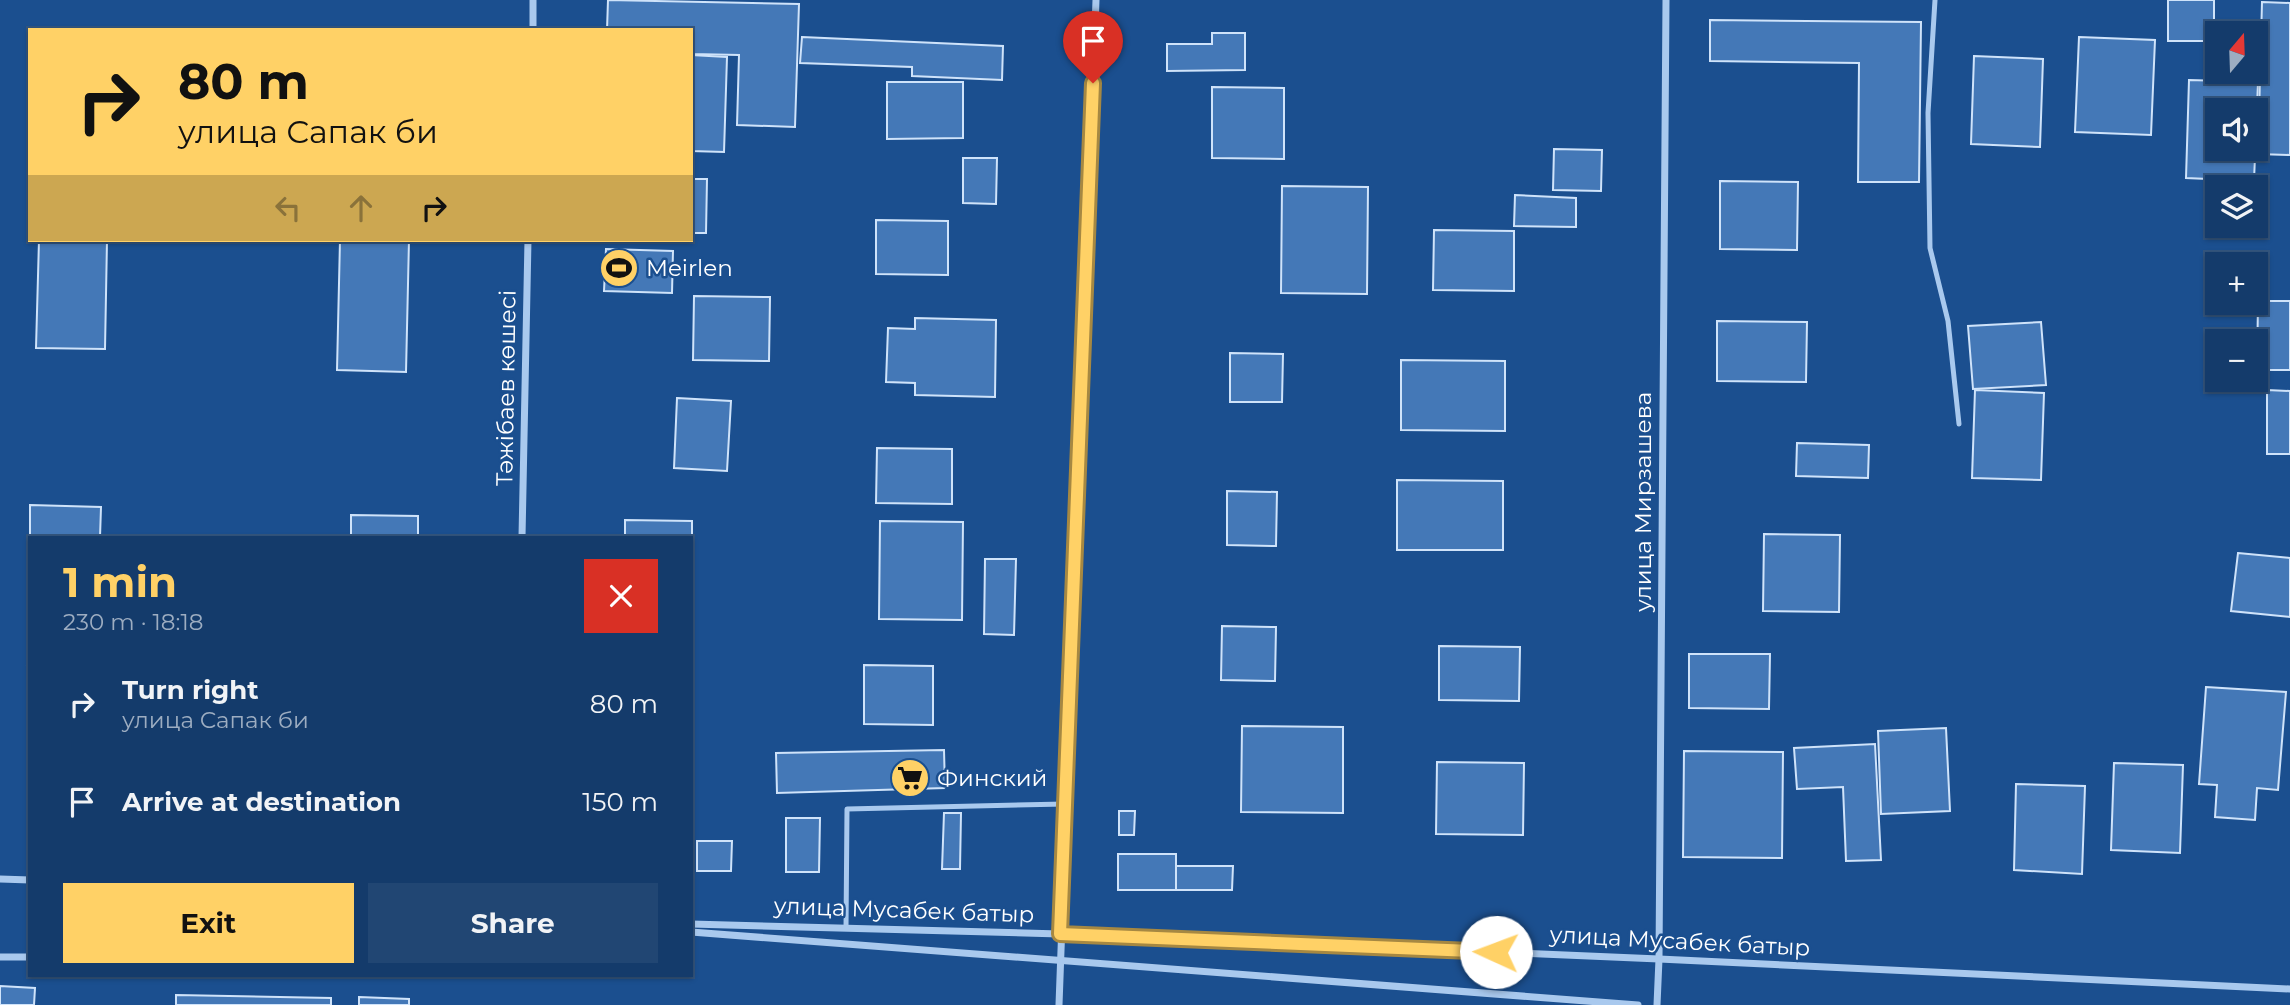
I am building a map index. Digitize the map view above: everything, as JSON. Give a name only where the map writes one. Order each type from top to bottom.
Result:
[{"type":"street","points":[[533,0],[533,28]]},
{"type":"street","points":[[1059,1005],[1096,0]]},
{"type":"street","name":"улица Мирзашева","points":[[1657,1005],[1666,0]]},
{"type":"street","name":"Тәжібаев көшесі","points":[[522,536],[528,242]]},
{"type":"street","points":[[0,879],[28,880]]},
{"type":"street","name":"улица Мусабек батыр","points":[[693,924],[1060,934],[2290,989]]},
{"type":"street","points":[[693,932],[1638,1005]]},
{"type":"street","points":[[0,957],[28,957]]},
{"type":"lane","points":[[1935,0],[1928,113],[1930,248],[1948,321],[1959,424]]},
{"type":"lane","points":[[846,928],[847,809],[1065,804]]},
{"type":"building","points":[[608,0],[799,4],[795,127],[737,125],[739,55],[693,54],[693,28],[607,28]]},
{"type":"building","points":[[2168,0],[2214,0],[2214,21],[2205,21],[2205,41],[2168,41]]},
{"type":"building","points":[[2262,2],[2290,3],[2290,155],[2268,154],[2268,98],[2259,98],[2260,84],[2268,84],[2268,21],[2262,21]]},
{"type":"building","points":[[1710,20],[1921,22],[1919,182],[1858,182],[1859,63],[1710,61]]},
{"type":"building","points":[[1212,33],[1245,33],[1245,70],[1167,71],[1167,44],[1212,44]]},
{"type":"building","points":[[802,37],[1003,46],[1002,80],[912,76],[912,67],[800,63]]},
{"type":"building","points":[[2079,37],[2155,40],[2151,135],[2075,132]]},
{"type":"building","points":[[693,55],[727,57],[724,152],[693,151]]},
{"type":"building","points":[[1974,56],[2043,59],[2040,147],[1971,144]]},
{"type":"building","points":[[2189,80],[2205,80],[2205,84],[2258,84],[2257,98],[2205,98],[2205,161],[2255,161],[2254,175],[2205,175],[2205,179],[2186,178]]},
{"type":"building","points":[[887,82],[963,82],[963,138],[887,139]]},
{"type":"building","points":[[1212,87],[1284,88],[1284,159],[1212,158]]},
{"type":"building","points":[[1554,149],[1602,150],[1601,191],[1553,190]]},
{"type":"building","points":[[963,158],[997,158],[996,204],[963,203]]},
{"type":"building","points":[[693,179],[707,179],[706,233],[693,233]]},
{"type":"building","points":[[1720,181],[1798,182],[1797,250],[1720,249]]},
{"type":"building","points":[[1282,186],[1368,187],[1367,294],[1281,293]]},
{"type":"building","points":[[1515,195],[1576,198],[1576,227],[1514,226]]},
{"type":"building","points":[[876,220],[948,221],[948,275],[876,274]]},
{"type":"building","points":[[1434,230],[1514,231],[1514,291],[1433,290]]},
{"type":"building","points":[[39,242],[107,242],[105,349],[36,348]]},
{"type":"building","points":[[340,242],[409,242],[406,372],[337,370]]},
{"type":"building","points":[[606,249],[673,251],[672,293],[604,291]]},
{"type":"building","points":[[694,296],[770,297],[769,361],[693,360]]},
{"type":"building","points":[[2268,301],[2290,301],[2290,370],[2268,370],[2268,329],[2258,329],[2258,315],[2268,315]]},
{"type":"building","points":[[915,318],[996,320],[995,397],[915,395],[915,383],[886,382],[888,328],[915,329]]},
{"type":"building","points":[[1717,321],[1807,322],[1806,382],[1717,381]]},
{"type":"building","points":[[2041,322],[2046,385],[1973,389],[1968,326]]},
{"type":"building","points":[[1230,353],[1283,354],[1282,402],[1230,402]]},
{"type":"building","points":[[1401,360],[1505,361],[1505,431],[1401,430]]},
{"type":"building","points":[[1975,390],[2044,393],[2041,480],[1972,478]]},
{"type":"building","points":[[2290,391],[2290,454],[2267,454],[2267,392]]},
{"type":"building","points":[[677,398],[731,401],[727,471],[674,468]]},
{"type":"building","points":[[1797,443],[1869,445],[1868,478],[1796,476]]},
{"type":"building","points":[[877,448],[952,449],[952,504],[876,503]]},
{"type":"building","points":[[1397,480],[1503,481],[1503,550],[1397,550]]},
{"type":"building","points":[[1227,491],[1277,492],[1276,546],[1227,545]]},
{"type":"building","points":[[30,505],[101,507],[100,536],[30,536]]},
{"type":"building","points":[[351,515],[418,516],[418,536],[351,536]]},
{"type":"building","points":[[625,520],[692,521],[692,536],[625,536]]},
{"type":"building","points":[[880,521],[963,522],[962,620],[879,619]]},
{"type":"building","points":[[1764,534],[1840,535],[1839,612],[1763,611]]},
{"type":"building","points":[[2238,553],[2290,558],[2290,617],[2231,611]]},
{"type":"building","points":[[985,559],[1016,559],[1014,635],[984,634]]},
{"type":"building","points":[[1222,626],[1276,627],[1275,681],[1221,680]]},
{"type":"building","points":[[1439,646],[1520,647],[1519,701],[1439,700]]},
{"type":"building","points":[[1689,654],[1770,654],[1769,709],[1689,708]]},
{"type":"building","points":[[864,665],[933,666],[933,725],[864,724]]},
{"type":"building","points":[[2206,687],[2286,692],[2278,790],[2257,788],[2255,820],[2215,817],[2217,785],[2199,784]]},
{"type":"building","points":[[1242,726],[1343,727],[1343,813],[1241,812]]},
{"type":"building","points":[[1946,728],[1950,811],[1881,814],[1878,731]]},
{"type":"building","points":[[1875,744],[1881,860],[1846,861],[1843,787],[1797,789],[1794,748]]},
{"type":"building","points":[[944,750],[945,788],[777,793],[776,753]]},
{"type":"building","points":[[1684,751],[1783,752],[1782,858],[1683,857]]},
{"type":"building","points":[[1437,762],[1524,763],[1523,835],[1436,834]]},
{"type":"building","points":[[2114,763],[2183,765],[2180,853],[2111,850]]},
{"type":"building","points":[[2016,784],[2085,786],[2082,874],[2014,870]]},
{"type":"building","points":[[1119,811],[1135,811],[1134,835],[1119,835]]},
{"type":"building","points":[[944,813],[961,813],[960,869],[942,869]]},
{"type":"building","points":[[786,818],[820,818],[819,872],[786,872]]},
{"type":"building","points":[[697,841],[732,841],[731,871],[697,871]]},
{"type":"building","points":[[1118,854],[1176,854],[1176,890],[1118,890]]},
{"type":"building","points":[[1176,866],[1233,866],[1232,890],[1176,890]]},
{"type":"building","points":[[0,986],[35,988],[34,1005],[0,1005]]},
{"type":"building","points":[[176,995],[331,998],[331,1005],[176,1005]]},
{"type":"building","points":[[359,997],[409,999],[409,1005],[359,1005]]},
{"type":"place","name":"Meirlen","points":[[619,268]]},
{"type":"place","name":"Финский","points":[[910,778]]},
{"type":"route","points":[[1093,83],[1060,934],[1496,952]]}]
